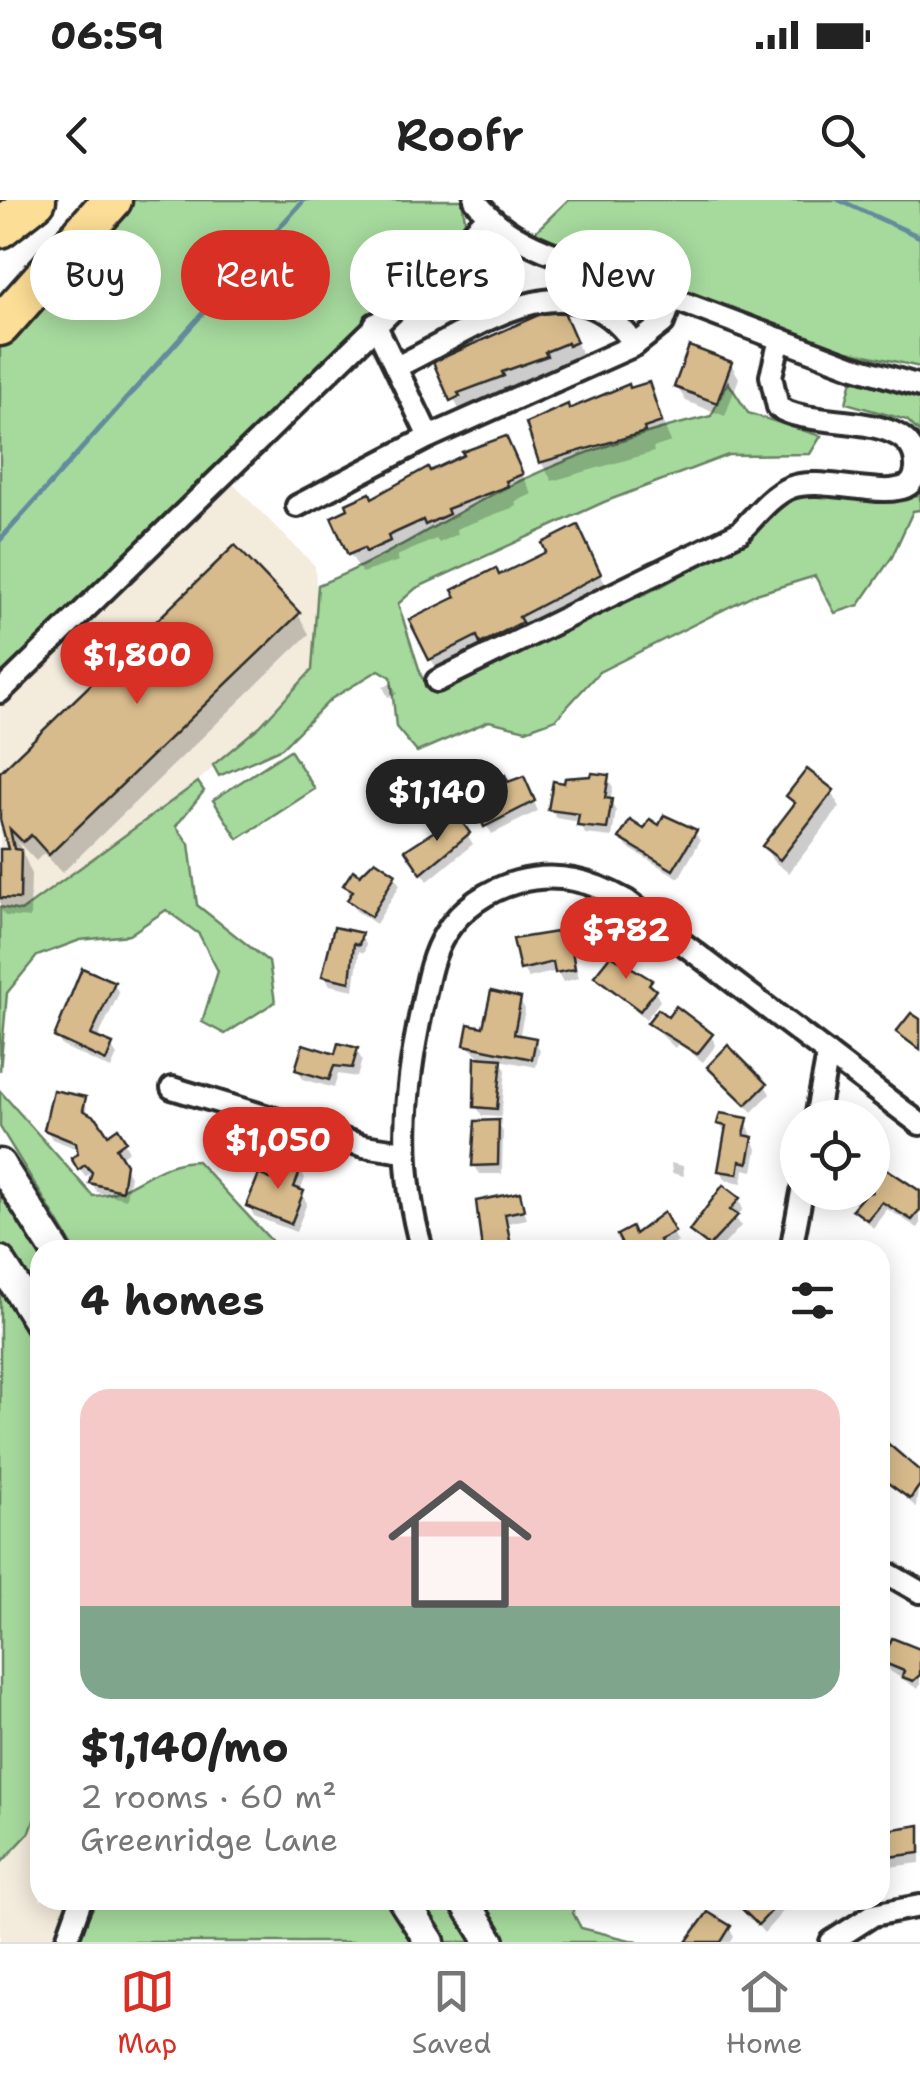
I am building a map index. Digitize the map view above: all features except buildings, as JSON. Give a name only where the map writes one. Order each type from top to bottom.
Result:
[{"type":"highway","points":[[0,228],[36,200]]},
{"type":"highway","points":[[0,326],[112,200]]},
{"type":"main road","points":[[0,1164],[49,1240]]},
{"type":"main road","points":[[0,1260],[30,1308]]},
{"type":"main road","points":[[409,1910],[430,1942]]},
{"type":"main road","points":[[470,1910],[490,1942]]},
{"type":"street","points":[[0,692],[375,324],[481,208],[520,240],[545,250]]},
{"type":"street","points":[[398,366],[510,310],[553,296],[568,298],[614,320],[635,345]]},
{"type":"street","points":[[691,306],[920,386]]},
{"type":"street","points":[[297,506],[430,437],[635,345],[664,320]]},
{"type":"street","points":[[375,324],[430,437]]},
{"type":"street","points":[[437,680],[740,532],[768,498],[796,482],[891,491],[908,487],[914,479],[917,459],[913,446],[894,429],[792,417],[778,407],[772,376],[780,340]]},
{"type":"street","points":[[419,1240],[408,1195],[405,1104],[413,1050],[437,949],[450,926],[480,898],[523,880],[562,876],[610,891],[920,1124]]},
{"type":"street","points":[[819,1100],[828,1054]]},
{"type":"street","points":[[172,1088],[364,1146],[404,1152]]},
{"type":"street","points":[[793,1240],[799,1210]]},
{"type":"street","points":[[890,1576],[920,1592]]},
{"type":"street","points":[[831,1942],[873,1915],[920,1906]]},
{"type":"street","points":[[66,1942],[77,1910]]},
{"type":"shaded area","points":[[229,480],[315,566],[318,631],[312,670],[260,726],[198,781],[20,911],[0,907],[0,707]]},
{"type":"shaded area","points":[[30,1832],[30,1910],[92,1910],[76,1942],[0,1942],[0,1864]]},
{"type":"green space","points":[[131,200],[462,200],[466,226],[462,230],[350,230],[350,320],[370,320],[0,680],[0,344],[30,311],[30,320],[161,320],[161,230],[104,230]]},
{"type":"green space","points":[[568,200],[920,200],[920,367],[843,350],[691,292],[691,230],[545,230],[545,237],[534,233]]},
{"type":"green space","points":[[852,380],[920,397],[920,433],[907,420],[846,403]]},
{"type":"green space","points":[[728,382],[748,413],[821,436],[810,454],[728,455],[604,502],[416,588],[398,604],[422,678],[439,689],[662,586],[752,536],[778,500],[799,491],[892,499],[920,488],[920,510],[913,511],[892,557],[859,605],[835,613],[815,576],[753,595],[599,672],[556,719],[526,730],[489,721],[417,752],[396,727],[391,677],[379,670],[331,699],[282,748],[219,776],[213,765],[260,726],[312,670],[318,585],[545,470],[615,443],[711,416]]},
{"type":"green space","points":[[290,750],[315,789],[238,839],[213,800]]},
{"type":"green space","points":[[198,782],[204,791],[176,826],[189,844],[197,905],[269,962],[275,1002],[225,1034],[202,1022],[218,971],[199,934],[166,910],[129,935],[80,940],[37,956],[7,993],[0,1071],[0,907],[21,911]]},
{"type":"green space","points":[[0,1091],[93,1196],[121,1190],[167,1167],[197,1161],[271,1240],[69,1240],[0,1127]]},
{"type":"green space","points":[[0,1179],[34,1240],[30,1240],[30,1293],[0,1245]]},
{"type":"green space","points":[[0,1283],[30,1331],[30,1832],[0,1864]]},
{"type":"green space","points":[[92,1910],[392,1910],[412,1942],[76,1942]]},
{"type":"green space","points":[[416,1910],[457,1910],[478,1942],[437,1942]]},
{"type":"green space","points":[[486,1910],[573,1910],[581,1928],[638,1942],[506,1942]]},
{"type":"waterway","points":[[0,540],[304,200]]},
{"type":"waterway","points":[[839,200],[920,237]]}]
